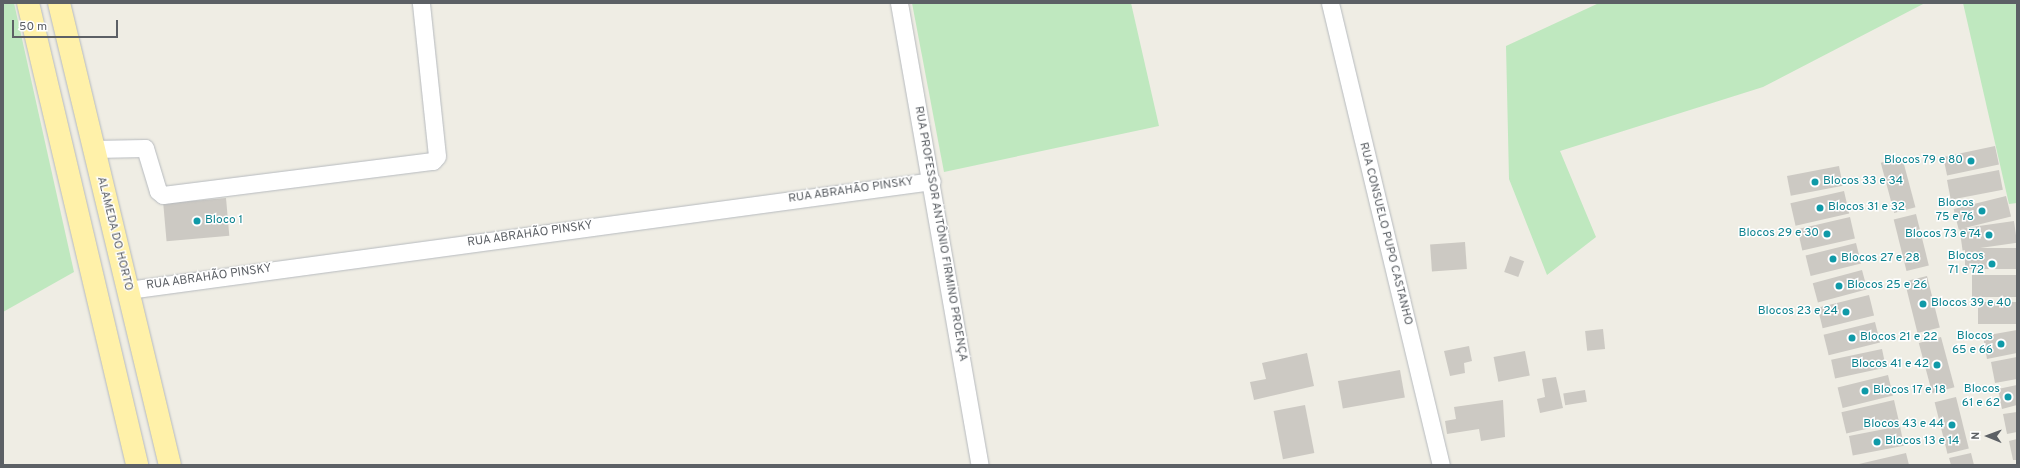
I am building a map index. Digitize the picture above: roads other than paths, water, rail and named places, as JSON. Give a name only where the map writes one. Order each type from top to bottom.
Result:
[{"type":"main road","points":[[28,3],[137,465]]},
{"type":"main road","name":"ALAMEDA DO HORTO","points":[[59,3],[93,150],[170,465]]},
{"type":"street","points":[[93,150],[144,148],[158,191],[163,195],[433,161],[437,156],[421,3]]},
{"type":"street","name":"RUA PROFESSOR ANTÔNIO FIRMINO PROENÇA","points":[[899,3],[932,180],[980,465]]},
{"type":"street","name":"RUA CONSUELO PUPO CASTANHO","points":[[1330,3],[1441,465]]},
{"type":"street","name":"RUA ABRAHÃO PINSKY","points":[[128,290],[932,180]]},
{"type":"place","name":"Blocos 79 e 80","points":[[1971,161]]},
{"type":"place","name":"Blocos 33 e 34","points":[[1815,182]]},
{"type":"place","name":"Blocos 31 e 32","points":[[1820,208]]},
{"type":"place","name":"Blocos 75 e 76","points":[[1982,211]]},
{"type":"place","name":"Bloco 1","points":[[197,221]]},
{"type":"place","name":"Blocos 29 e 30","points":[[1827,234]]},
{"type":"place","name":"Blocos 73 e 74","points":[[1989,235]]},
{"type":"place","name":"Blocos 27 e 28","points":[[1833,259]]},
{"type":"place","name":"Blocos 71 e 72","points":[[1992,264]]},
{"type":"place","name":"Blocos 25 e 26","points":[[1839,286]]},
{"type":"place","name":"Blocos 39 e 40","points":[[1923,304]]},
{"type":"place","name":"Blocos 23 e 24","points":[[1846,312]]},
{"type":"place","name":"Blocos 21 e 22","points":[[1852,338]]},
{"type":"place","name":"Blocos 65 e 66","points":[[2001,344]]},
{"type":"place","name":"Blocos 41 e 42","points":[[1937,365]]},
{"type":"place","name":"Blocos 17 e 18","points":[[1865,391]]},
{"type":"place","name":"Blocos 61 e 62","points":[[2008,397]]},
{"type":"place","name":"Blocos 43 e 44","points":[[1952,425]]},
{"type":"place","name":"Blocos 13 e 14","points":[[1877,442]]}]
